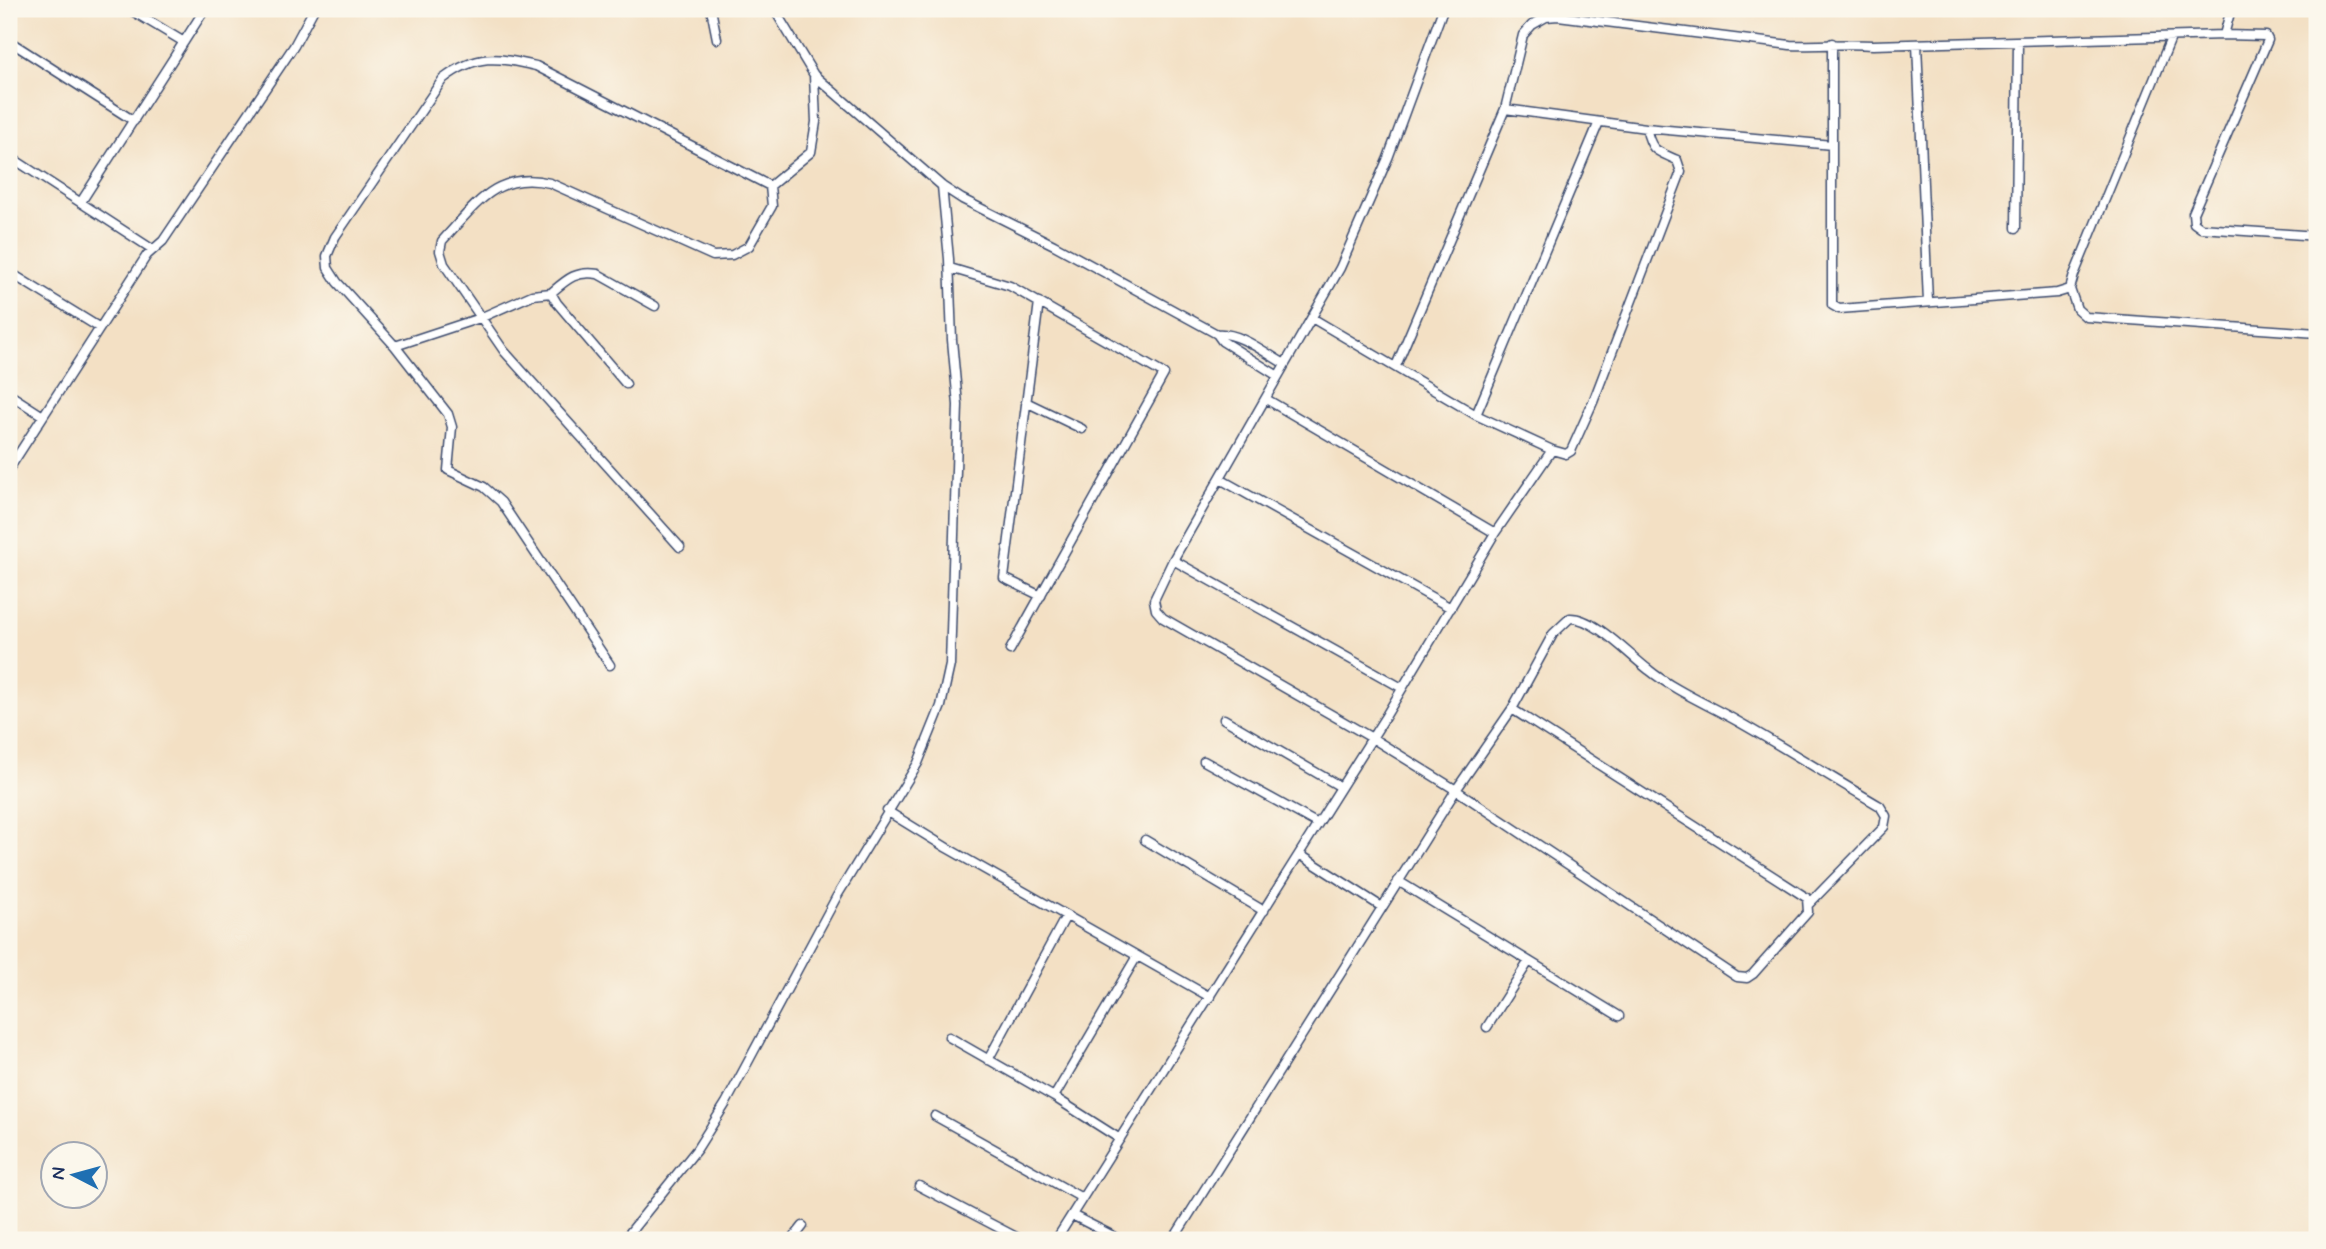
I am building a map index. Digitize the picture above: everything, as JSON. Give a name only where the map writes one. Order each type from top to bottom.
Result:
[{"type":"street","points":[[129,9],[184,42]]},
{"type":"street","points":[[81,202],[205,9]]},
{"type":"street","points":[[9,469],[152,249],[163,242],[294,46],[314,9]]},
{"type":"street","points":[[711,9],[717,39]]},
{"type":"street","points":[[774,9],[814,75],[942,186],[1217,334],[1222,341],[1278,376]]},
{"type":"street","points":[[1443,9],[1388,158],[1340,268],[1172,560],[1154,600],[1156,610],[1163,618],[1372,738],[1456,790],[1737,977],[1747,978],[1753,974],[1808,912],[1807,898],[1512,709]]},
{"type":"street","points":[[2224,35],[2231,9]]},
{"type":"street","points":[[1396,366],[1505,109],[1523,35],[1532,25],[1546,17],[1558,16],[1815,46],[1832,43],[1917,44],[2266,36],[2268,40],[2193,213],[2194,223],[2201,228],[2317,236]]},
{"type":"street","points":[[2171,38],[2074,275],[2070,289],[2077,309],[2086,317],[2317,333]]},
{"type":"street","points":[[9,41],[134,121]]},
{"type":"street","points":[[2016,228],[2018,41]]},
{"type":"street","points":[[1832,43],[1832,304],[1843,309],[2057,293],[2070,289]]},
{"type":"street","points":[[1917,44],[1928,302]]},
{"type":"street","points":[[610,665],[500,502],[484,487],[449,470],[452,428],[448,414],[395,346],[337,282],[328,268],[327,256],[335,237],[443,79],[457,68],[480,60],[503,58],[536,66],[770,186]]},
{"type":"street","points":[[770,186],[811,152],[816,122],[814,75]]},
{"type":"street","points":[[1505,109],[1646,128],[1832,145]]},
{"type":"street","points":[[1476,415],[1599,122]]},
{"type":"street","points":[[1312,318],[1476,415],[1566,454],[1571,451],[1593,402],[1681,172],[1677,160],[1653,149],[1646,128]]},
{"type":"street","points":[[9,156],[152,249]]},
{"type":"street","points":[[680,547],[504,351],[444,264],[440,251],[442,241],[486,193],[519,179],[534,179],[550,183],[713,256],[732,255],[749,246],[772,206],[770,186]]},
{"type":"street","points":[[624,1240],[696,1149],[726,1103],[837,896],[918,763],[941,706],[950,665],[958,405],[942,186]]},
{"type":"street","points":[[950,268],[1010,286],[1164,374],[1010,650]]},
{"type":"street","points":[[9,272],[100,328]]},
{"type":"street","points":[[395,346],[480,318],[532,295],[551,293],[570,277],[589,272],[655,306]]},
{"type":"street","points":[[551,293],[626,383]]},
{"type":"street","points":[[1039,302],[1004,578],[1041,596]]},
{"type":"street","points":[[1217,334],[1226,333],[1240,338],[1285,364]]},
{"type":"street","points":[[9,394],[43,416]]},
{"type":"street","points":[[1266,399],[1495,533]]},
{"type":"street","points":[[1026,402],[1082,429]]},
{"type":"street","points":[[1056,1240],[1372,738],[1495,533],[1552,450]]},
{"type":"street","points":[[1220,479],[1451,608]]},
{"type":"street","points":[[1172,560],[1402,688]]},
{"type":"street","points":[[1173,1240],[1456,790],[1512,709],[1553,634],[1570,618],[1578,618],[1596,627],[1652,673],[1880,806],[1886,816],[1884,827],[1809,904]]},
{"type":"street","points":[[1224,719],[1341,787]]},
{"type":"street","points":[[1204,761],[1318,824]]},
{"type":"street","points":[[887,811],[1210,997]]},
{"type":"street","points":[[1145,840],[1264,911]]},
{"type":"street","points":[[1299,854],[1382,907]]},
{"type":"street","points":[[1398,881],[1619,1016]]},
{"type":"street","points":[[988,1060],[1066,916]]},
{"type":"street","points":[[1054,1097],[1137,956]]},
{"type":"street","points":[[1487,1027],[1529,961]]},
{"type":"street","points":[[949,1037],[1054,1097],[1120,1139]]},
{"type":"street","points":[[935,1115],[1082,1198]]},
{"type":"street","points":[[919,1186],[1022,1240]]},
{"type":"street","points":[[1072,1215],[1121,1240]]},
{"type":"street","points":[[792,1240],[803,1226]]}]
